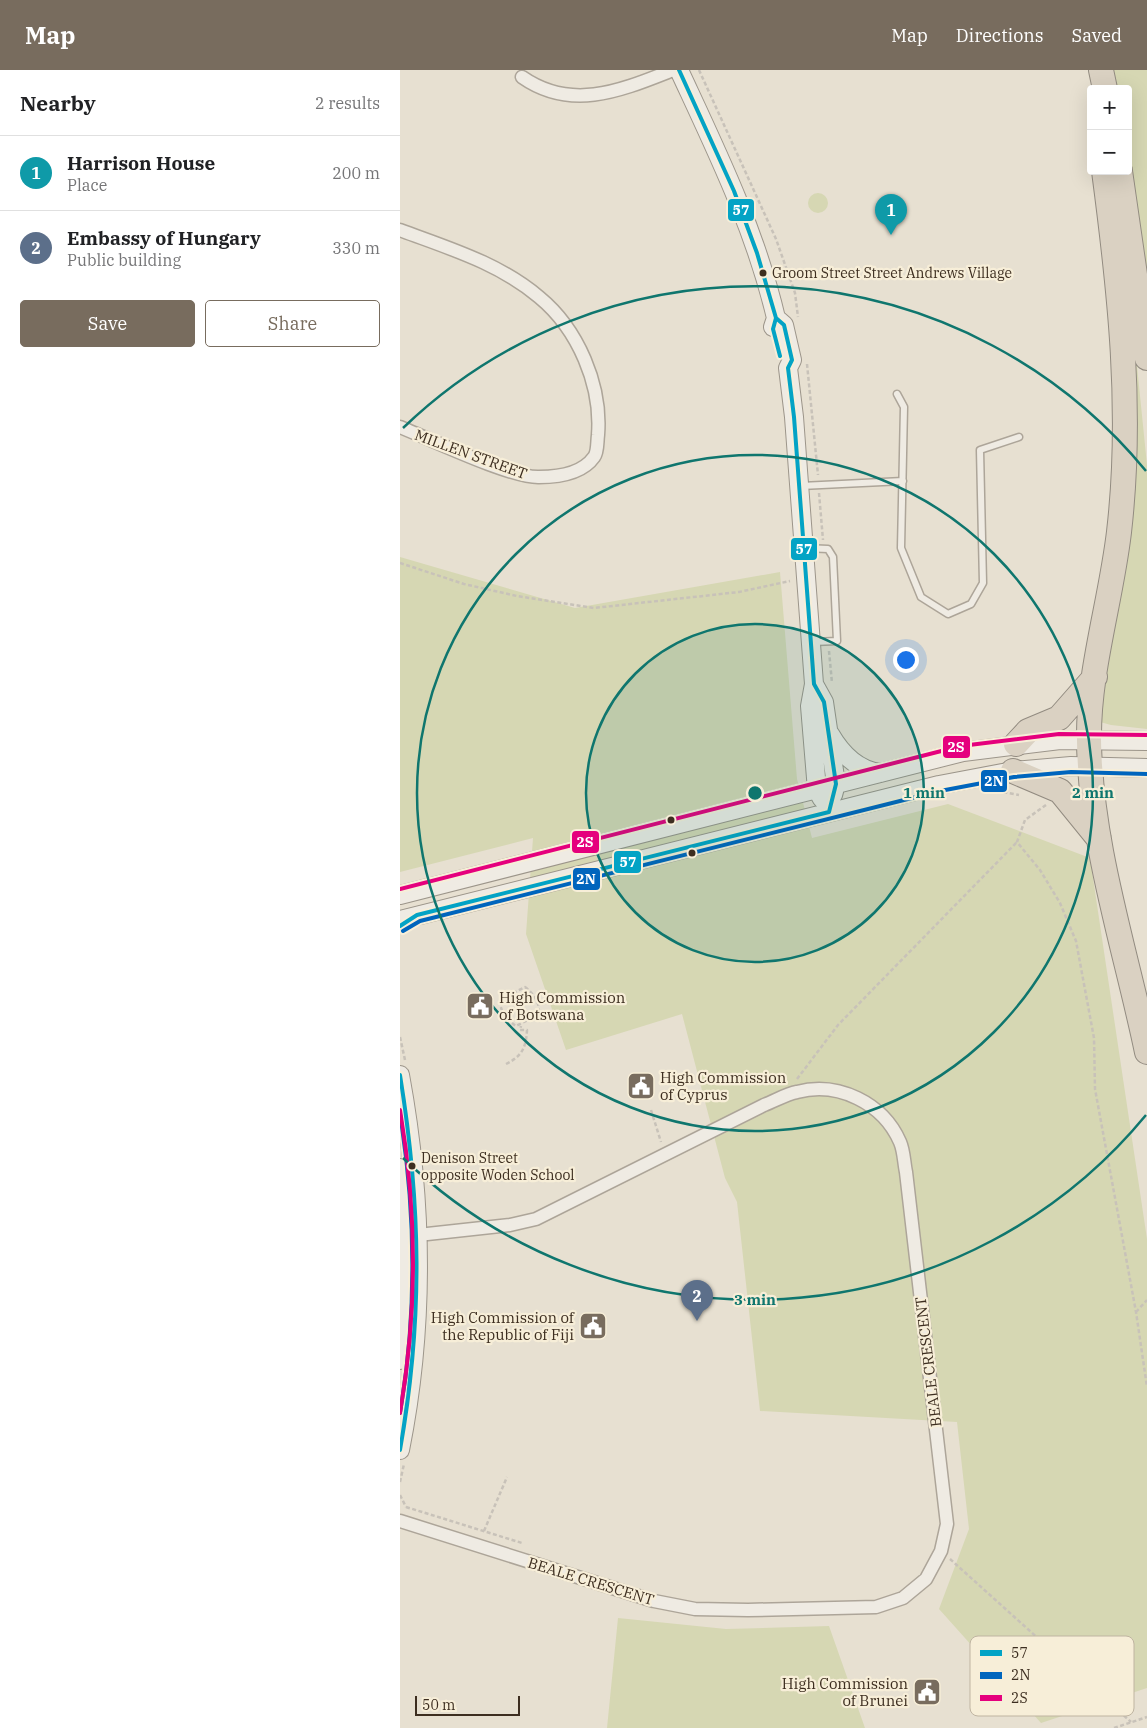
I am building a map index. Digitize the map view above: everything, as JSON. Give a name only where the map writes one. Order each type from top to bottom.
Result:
[{"type":"highway","points":[[1088,70],[1090,85]]},
{"type":"highway","points":[[1101,70],[1104,85]]},
{"type":"highway","points":[[1104,175],[1123,338],[1125,458],[1119,533],[1095,677],[1089,740],[1090,766],[1100,840],[1147,1052]]},
{"type":"highway","points":[[1121,175],[1147,358]]},
{"type":"highway","points":[[1016,744],[1028,731],[1059,718],[1095,677]]},
{"type":"highway","points":[[1013,771],[1060,791],[1100,840]]},
{"type":"main road","points":[[679,70],[732,184],[755,241],[776,318],[784,325],[792,360],[788,368],[800,486],[803,547],[812,642],[814,684],[810,706],[817,790],[829,812]]},
{"type":"main road","points":[[814,684],[824,702],[836,784],[829,812]]},
{"type":"main road","points":[[828,732],[837,746],[851,760],[867,771],[882,773]]},
{"type":"main road","points":[[400,895],[963,752],[1060,740],[1142,741]]},
{"type":"main road","points":[[400,926],[408,918],[939,785],[1013,771],[1071,766],[1143,767]]},
{"type":"main road","points":[[400,1075],[411,1132],[411,1236],[418,1327],[400,1450]]},
{"type":"main road","points":[[400,1168],[411,1236],[400,1360]]},
{"type":"street","points":[[522,78],[534,86],[556,95],[595,96],[634,86],[673,70]]},
{"type":"street","name":"MILLEN STREET","points":[[400,230],[509,274],[541,298],[564,322],[591,374],[599,423],[595,456],[585,467],[561,475],[536,478],[503,469],[400,427]]},
{"type":"street","name":"BEALE CRESCENT","points":[[400,1521],[654,1601],[695,1609],[748,1610],[876,1607],[903,1598],[926,1579],[941,1551],[947,1524],[901,1143],[888,1121],[876,1110],[844,1092],[818,1089],[796,1092],[536,1219],[510,1225],[411,1236]]},
{"type":"lane","points":[[897,394],[904,407],[901,548],[921,597],[948,614],[971,604],[983,583],[980,450],[1018,437]]},
{"type":"lane","points":[[800,486],[903,481]]},
{"type":"lane","points":[[803,547],[828,549],[833,557],[837,641],[812,642]]},
{"type":"path","points":[[400,563],[464,584],[517,596],[594,608],[680,601],[739,592],[806,578]]},
{"type":"path","points":[[784,1097],[838,1025],[1017,842],[1025,820],[1055,799],[1060,791]]},
{"type":"path","points":[[1017,842],[1040,870],[1060,903],[1076,941],[1094,1038],[1095,1089],[1136,1312],[1147,1387]]},
{"type":"path","points":[[525,987],[533,993],[539,1009],[538,1015],[520,1026],[510,1022],[499,1005],[500,1000],[525,987]]},
{"type":"path","points":[[506,1064],[518,1058],[526,1046],[527,1030],[520,1030],[520,1026]]},
{"type":"path","points":[[651,1110],[665,1156]]},
{"type":"path","points":[[1136,1312],[1147,1300]]},
{"type":"path","points":[[476,1546],[507,1477]]},
{"type":"path","points":[[406,1507],[522,1543]]},
{"type":"path","points":[[941,1551],[1035,1636]]},
{"type":"path","points":[[1123,1716],[1130,1722]]},
{"type":"path","points":[[1114,1728],[1147,1717]]},
{"type":"green space","points":[[1112,70],[1147,70],[1147,273],[1131,175],[1132,85],[1115,85]]},
{"type":"green space","points":[[814,193],[822,193],[828,199],[828,207],[822,213],[814,213],[808,207],[808,199]]},
{"type":"green space","points":[[1132,356],[1136,356],[1147,465],[1147,729],[1100,722]]},
{"type":"green space","points":[[400,557],[575,608],[780,572],[797,779],[812,838],[948,804],[1090,858],[1147,1239],[1147,1688],[1134,1692],[1134,1636],[970,1636],[970,1644],[939,1609],[969,1529],[957,1422],[760,1411],[737,1202],[725,1178],[682,1014],[566,1050],[526,934],[533,838],[400,872]]},
{"type":"green space","points":[[618,1618],[726,1629],[829,1626],[865,1728],[607,1728]]},
{"type":"green space","points":[[1035,1716],[1062,1716],[1041,1723]]},
{"type":"transit line","name":"57","points":[[679,70],[734,191],[757,253],[776,318],[773,329],[780,356]]},
{"type":"transit line","name":"57","points":[[400,926],[417,915],[829,812],[836,784],[824,702],[814,684],[794,417],[788,368],[792,360],[784,325],[776,318]]},
{"type":"transit line","name":"2S","points":[[400,889],[961,746],[1059,734],[1147,735]]},
{"type":"transit line","name":"2N","points":[[403,931],[420,921],[940,791],[1014,777],[1071,772],[1147,774]]},
{"type":"transit line","name":"57","points":[[400,1075],[412,1170],[416,1262],[413,1355],[400,1450]]},
{"type":"transit line","name":"2S","points":[[400,1110],[410,1186],[413,1262],[410,1338],[400,1413]]},
{"type":"transit line","name":"2N","points":[[400,1114],[412,1226],[412,1302],[406,1376],[400,1413]]},
{"type":"place","name":"Harrison House","points":[[891,235]]},
{"type":"place","name":"Groom Street Street Andrews Village","points":[[763,273]]},
{"type":"place","name":"High Commission of Botswana","points":[[480,1006]]},
{"type":"place","name":"High Commission of Cyprus","points":[[641,1086]]},
{"type":"place","name":"Denison Street opposite Woden School","points":[[412,1166]]},
{"type":"place","name":"Embassy of Hungary","points":[[697,1321]]},
{"type":"place","name":"High Commission of the Republic of Fiji","points":[[593,1326]]},
{"type":"place","name":"High Commission of Brunei","points":[[927,1692]]}]
